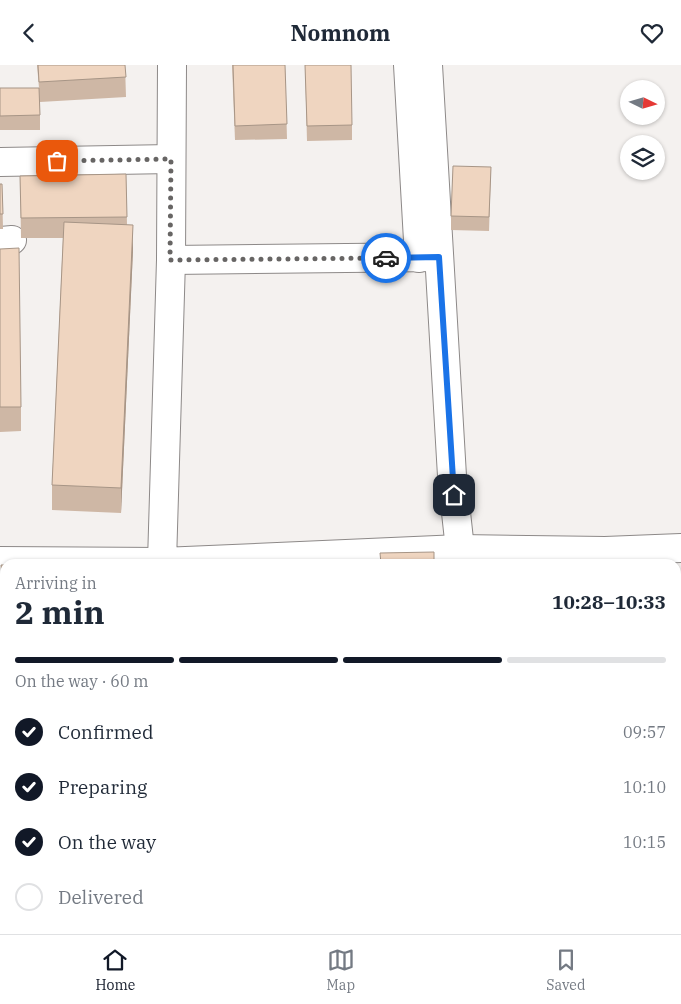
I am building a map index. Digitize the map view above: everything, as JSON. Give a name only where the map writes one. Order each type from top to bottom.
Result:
[{"type":"street","points":[[162,559],[170,260],[172,65]]},
{"type":"street","points":[[408,65],[452,476],[466,557]]},
{"type":"street","points":[[428,65],[429,257]]},
{"type":"street","points":[[0,162],[171,159]]},
{"type":"street","points":[[170,260],[429,257]]},
{"type":"street","points":[[314,559],[605,557],[681,548]]},
{"type":"building","points":[[38,65],[125,65],[126,77],[39,82]]},
{"type":"building","points":[[233,65],[285,65],[287,124],[235,126]]},
{"type":"building","points":[[305,65],[351,65],[352,125],[307,126]]},
{"type":"building","points":[[0,88],[39,88],[40,115],[0,116]]},
{"type":"building","points":[[453,166],[491,167],[489,217],[451,216]]},
{"type":"building","points":[[126,174],[127,217],[21,218],[20,176]]},
{"type":"building","points":[[0,184],[2,184],[3,214],[0,214]]},
{"type":"building","points":[[64,222],[133,225],[121,488],[52,485]]},
{"type":"building","points":[[19,248],[21,407],[0,407],[0,249]]},
{"type":"building","points":[[434,552],[434,559],[381,559],[380,553]]},
{"type":"way so far","points":[[57,161],[171,159],[170,260],[386,258]]},
{"type":"route","points":[[386,258],[439,257],[454,495]]}]
